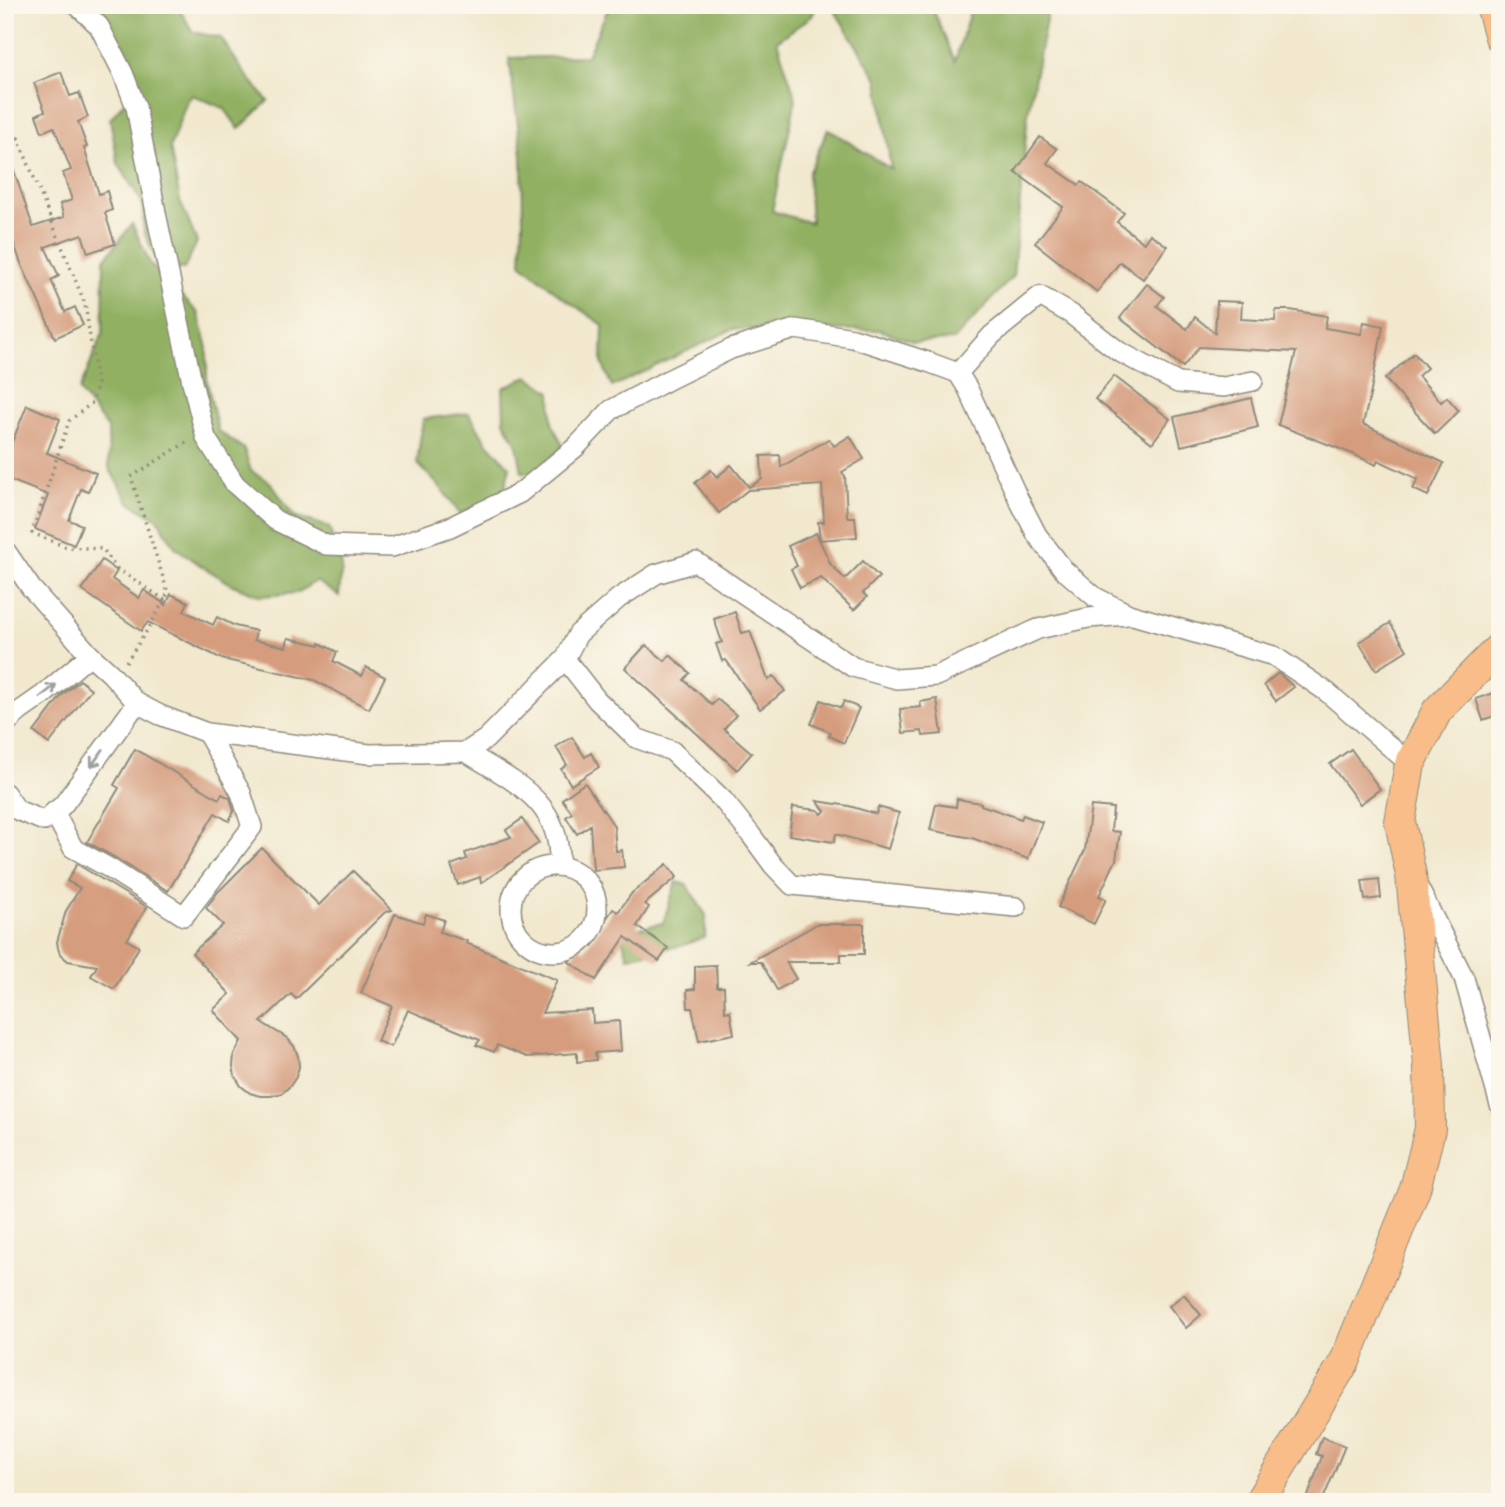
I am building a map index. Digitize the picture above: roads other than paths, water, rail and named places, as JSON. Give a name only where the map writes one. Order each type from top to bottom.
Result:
[{"type":"main road","points":[[1491,5],[1500,37]]},
{"type":"main road","points":[[1259,1502],[1345,1361],[1415,1189],[1430,1129],[1429,1065],[1411,875],[1400,822],[1410,764],[1437,711],[1500,647]]},
{"type":"street","points":[[77,5],[99,26],[123,73],[136,107],[157,218],[206,438],[235,484],[275,520],[326,545],[392,547],[450,527],[520,493],[576,447],[611,410],[732,349],[795,329],[853,338],[958,373],[1037,535],[1064,570],[1095,597],[1129,614],[1274,656],[1327,692],[1410,764]]},
{"type":"street","points":[[958,373],[992,335],[1040,296],[1071,314],[1118,351],[1178,383],[1224,387],[1253,381]]},
{"type":"street","points":[[5,550],[31,588],[137,703],[207,733],[369,754],[466,752],[486,739],[565,659],[578,634],[619,598],[656,574],[696,562],[853,667],[897,679],[936,676],[1038,629],[1088,618],[1129,614]]},
{"type":"street","points":[[5,724],[90,655]]},
{"type":"street","points":[[565,659],[597,700],[636,738],[672,751],[723,800],[773,865],[792,885],[1016,906]]},
{"type":"street","points":[[5,793],[17,810],[44,821],[63,805],[137,703]]},
{"type":"street","points":[[54,812],[73,848],[184,916],[252,827],[242,793],[207,733]]},
{"type":"street","points":[[466,752],[528,791],[551,819],[560,848],[559,866]]},
{"type":"street","points":[[559,866],[576,872],[589,884],[596,900],[596,918],[589,935],[575,947],[558,953],[529,945],[512,921],[511,906],[516,889],[527,876],[542,868],[559,866]]},
{"type":"street","points":[[1411,875],[1464,978],[1500,1105]]}]
